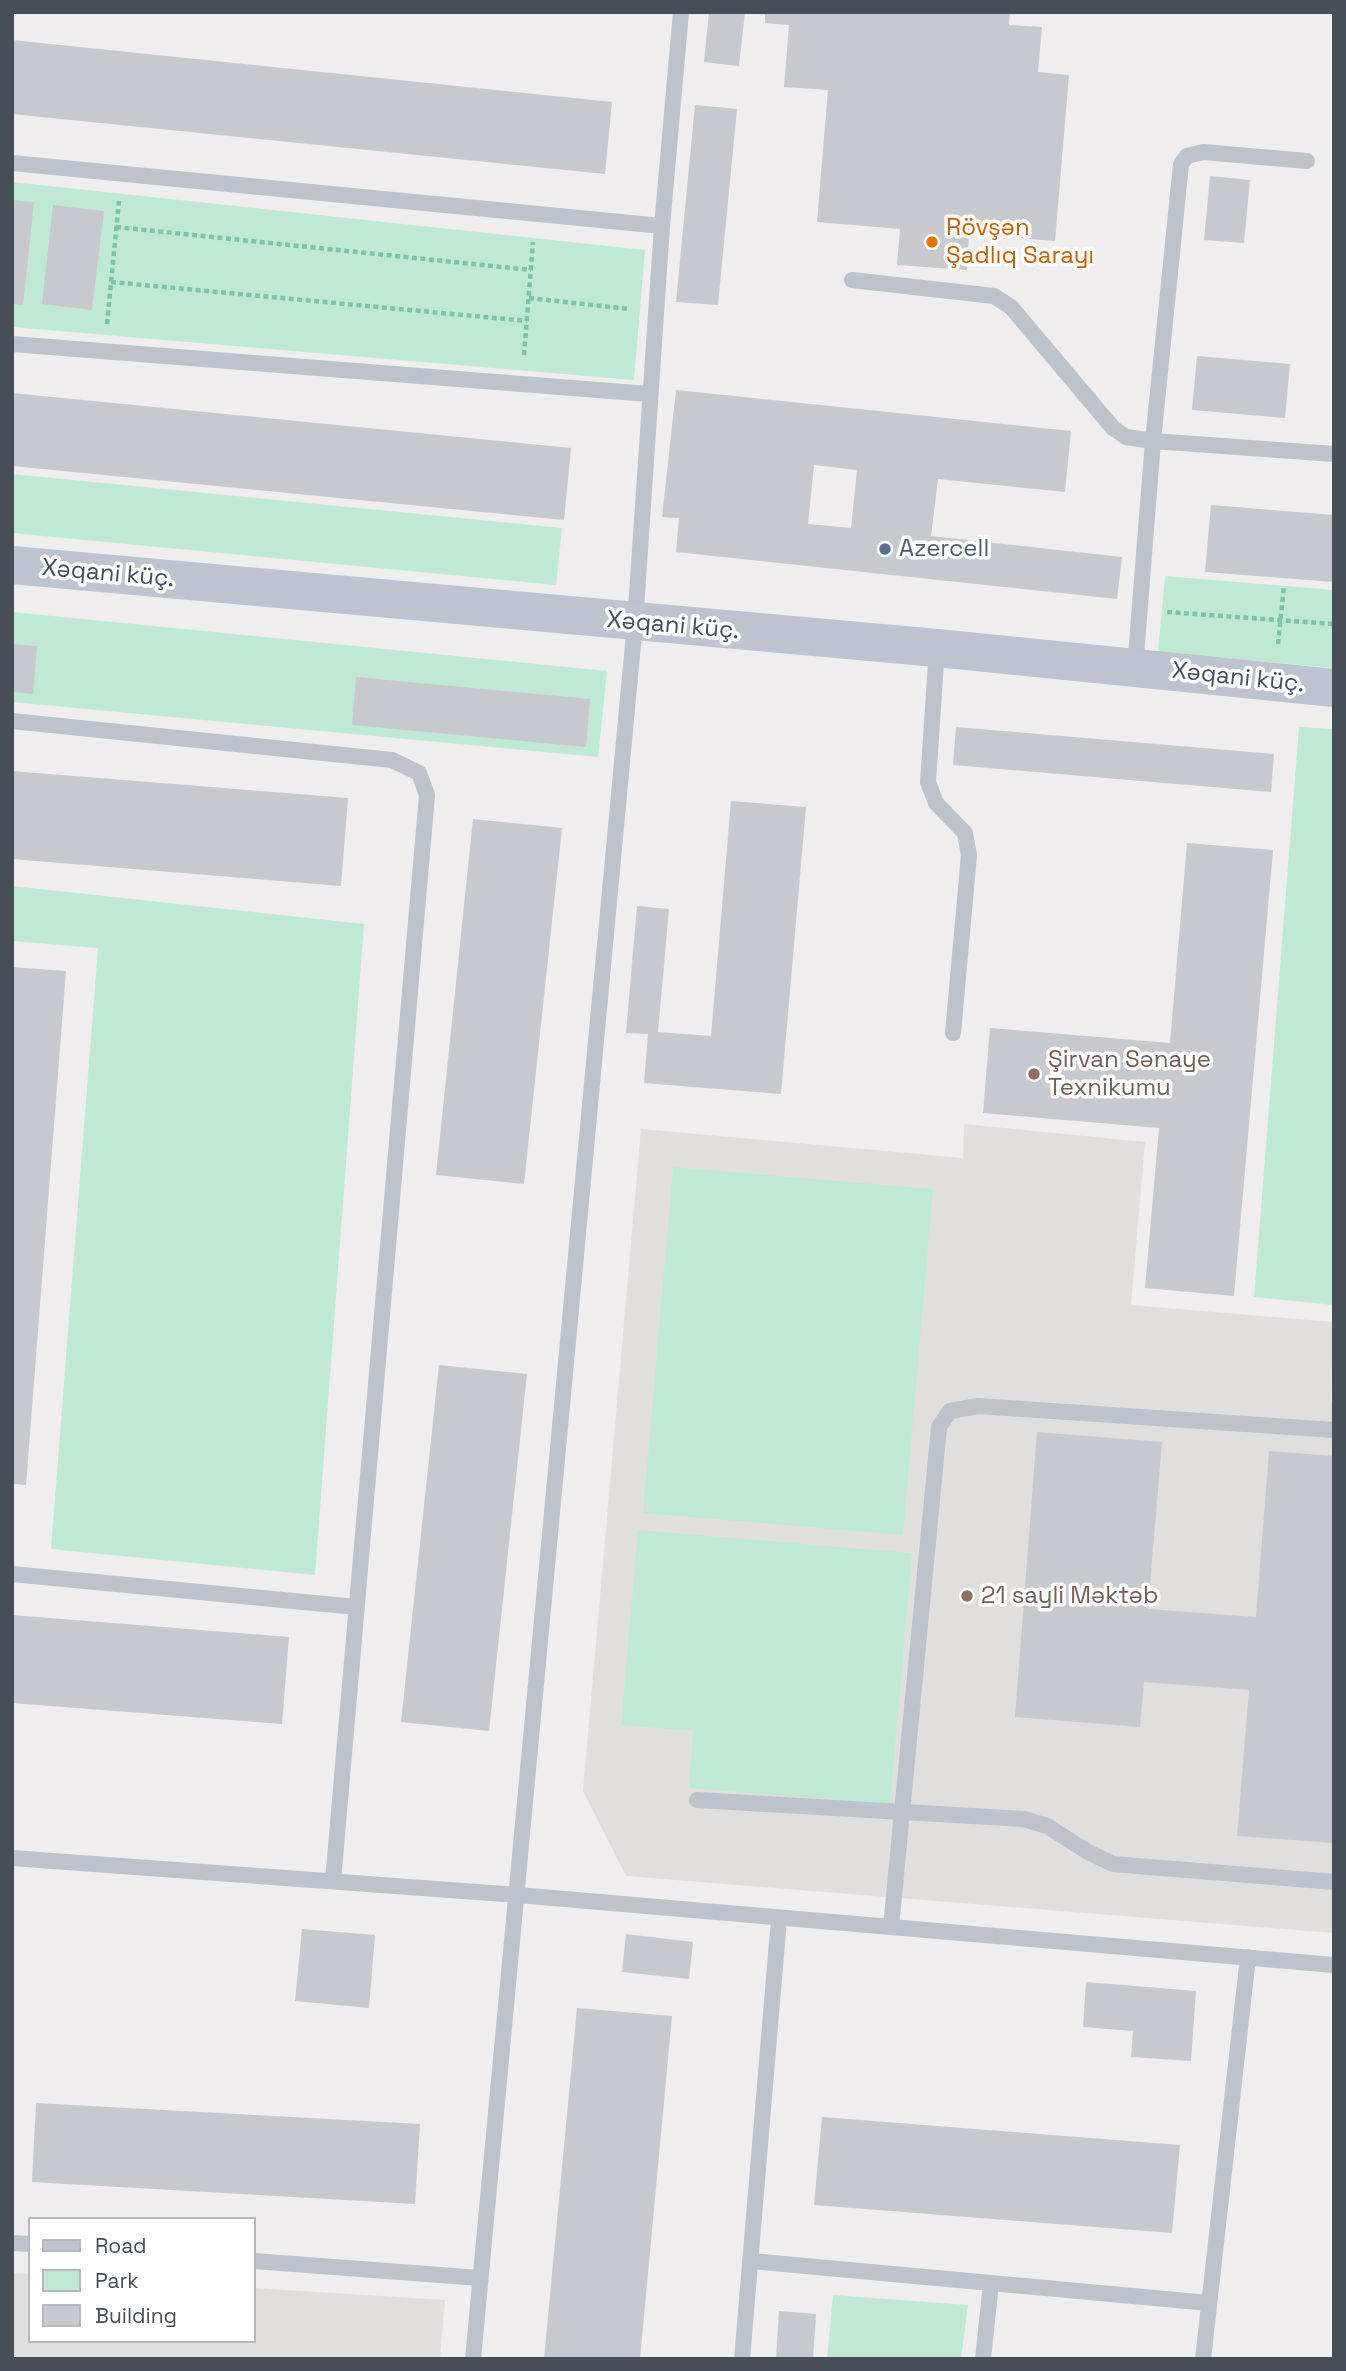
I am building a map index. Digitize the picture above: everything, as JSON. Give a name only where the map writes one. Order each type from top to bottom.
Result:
[{"type":"street","name":"Xəqani küç.","points":[[12,565],[937,648],[1334,688]]},
{"type":"lane","points":[[473,2359],[635,623],[649,394],[681,12]]},
{"type":"lane","points":[[1135,668],[1153,441],[1181,164],[1187,156],[1203,152],[1307,161]]},
{"type":"lane","points":[[12,163],[662,226]]},
{"type":"lane","points":[[852,280],[994,296],[1011,307],[1113,428],[1126,437],[1334,454]]},
{"type":"lane","points":[[12,344],[649,394]]},
{"type":"lane","points":[[937,648],[928,782],[936,803],[965,833],[969,855],[953,1034]]},
{"type":"lane","points":[[12,721],[392,760],[419,773],[427,795],[333,1881]]},
{"type":"lane","points":[[891,1927],[939,1427],[950,1411],[978,1406],[1334,1430]]},
{"type":"lane","points":[[12,1574],[356,1607]]},
{"type":"lane","points":[[697,1800],[901,1814],[1024,1819],[1047,1826],[1113,1864],[1334,1882]]},
{"type":"lane","points":[[12,1858],[518,1895],[1334,1965]]},
{"type":"lane","points":[[742,2359],[779,1919]]},
{"type":"lane","points":[[1203,2359],[1248,1957]]},
{"type":"lane","points":[[256,2261],[480,2278]]},
{"type":"lane","points":[[751,2261],[1209,2303]]},
{"type":"lane","points":[[983,2359],[991,2283]]},
{"type":"path","points":[[106,335],[119,193]]},
{"type":"path","points":[[116,227],[531,270]]},
{"type":"path","points":[[524,358],[534,238]]},
{"type":"path","points":[[111,282],[527,321]]},
{"type":"path","points":[[529,298],[640,310]]},
{"type":"path","points":[[1278,652],[1284,586]]},
{"type":"path","points":[[1162,612],[1334,624]]},
{"type":"shaded area","name":"21 sayli Məktəb","points":[[964,1124],[1145,1142],[1131,1305],[1333,1322],[1331,1401],[1334,1401],[1334,1933],[626,1876],[583,1791],[641,1129],[963,1158]]},
{"type":"shaded area","points":[[12,2273],[28,2274],[28,2343],[256,2343],[256,2288],[445,2300],[440,2359],[12,2359]]},
{"type":"green space","points":[[12,182],[645,250],[634,380],[12,327]]},
{"type":"green space","points":[[12,474],[562,528],[556,585],[12,533]]},
{"type":"green space","points":[[1165,576],[1334,590],[1334,668],[1158,652]]},
{"type":"green space","points":[[12,612],[607,671],[598,757],[12,702]]},
{"type":"green space","points":[[1299,727],[1334,729],[1334,1305],[1254,1297]]},
{"type":"green space","points":[[12,886],[364,924],[315,1575],[51,1549],[98,948],[12,941]]},
{"type":"green space","points":[[673,1167],[933,1189],[903,1535],[643,1513]]},
{"type":"green space","points":[[638,1530],[912,1553],[890,1804],[689,1788],[693,1731],[621,1725]]},
{"type":"green space","points":[[833,2295],[968,2305],[961,2359],[827,2359]]},
{"type":"building","points":[[709,12],[745,12],[739,66],[704,62]]},
{"type":"building","points":[[765,12],[1010,12],[1009,25],[1042,27],[1038,72],[1069,75],[1055,241],[969,234],[967,270],[897,265],[900,229],[817,222],[828,90],[784,87],[789,25],[765,23]]},
{"type":"building","points":[[12,40],[612,102],[605,174],[12,114]]},
{"type":"building","points":[[695,105],[737,109],[718,305],[676,302]]},
{"type":"building","points":[[1210,176],[1250,180],[1244,243],[1204,240]]},
{"type":"building","points":[[12,200],[34,202],[23,305],[12,304]]},
{"type":"building","points":[[53,205],[104,211],[92,310],[42,304]]},
{"type":"building","points":[[1197,356],[1290,364],[1285,418],[1192,410]]},
{"type":"building","points":[[676,390],[1071,431],[1065,492],[938,479],[931,536],[1122,557],[1117,599],[676,552],[679,518],[662,517]],"holes":[[[814,465],[857,470],[851,528],[808,524]]]},
{"type":"building","points":[[12,393],[571,448],[564,520],[12,466]]},
{"type":"building","points":[[1211,505],[1334,515],[1334,582],[1205,572]]},
{"type":"building","points":[[12,644],[37,646],[33,694],[12,692]]},
{"type":"building","points":[[356,677],[590,699],[586,747],[352,725]]},
{"type":"building","points":[[956,727],[1274,754],[1271,792],[953,765]]},
{"type":"building","points":[[12,771],[348,798],[341,886],[12,859]]},
{"type":"building","points":[[731,801],[806,807],[781,1094],[644,1083],[648,1034],[626,1033],[637,906],[669,909],[658,1032],[711,1036]]},
{"type":"building","points":[[473,819],[562,828],[524,1184],[436,1175]]},
{"type":"building","points":[[1187,843],[1273,850],[1234,1296],[1145,1288],[1159,1128],[983,1113],[990,1028],[1170,1043]]},
{"type":"building","points":[[12,967],[66,971],[26,1485],[12,1484]]},
{"type":"building","points":[[439,1365],[527,1374],[489,1731],[401,1722]]},
{"type":"building","points":[[1037,1432],[1162,1442],[1148,1609],[1256,1617],[1269,1451],[1334,1456],[1334,1843],[1237,1836],[1249,1690],[1144,1682],[1140,1727],[1015,1717]]},
{"type":"building","points":[[12,1615],[289,1637],[282,1724],[12,1703]]},
{"type":"building","points":[[302,1929],[375,1935],[369,2008],[295,2001]]},
{"type":"building","points":[[626,1934],[693,1942],[689,1979],[622,1972]]},
{"type":"building","points":[[1086,1982],[1196,1991],[1191,2061],[1131,2057],[1133,2031],[1083,2027]]},
{"type":"building","points":[[577,2008],[672,2016],[640,2359],[544,2359]]},
{"type":"building","points":[[36,2103],[420,2124],[415,2204],[32,2182]]},
{"type":"building","points":[[822,2117],[1180,2145],[1172,2233],[814,2205]]},
{"type":"building","points":[[779,2311],[816,2314],[813,2359],[776,2359]]},
{"type":"place","name":"Rövşən Şadlıq Sarayı","points":[[932,242]]},
{"type":"place","name":"Azercell","points":[[885,549]]},
{"type":"place","name":"Şirvan Sənaye Texnikumu","points":[[1034,1074]]},
{"type":"place","name":"21 sayli Məktəb","points":[[967,1596]]}]
